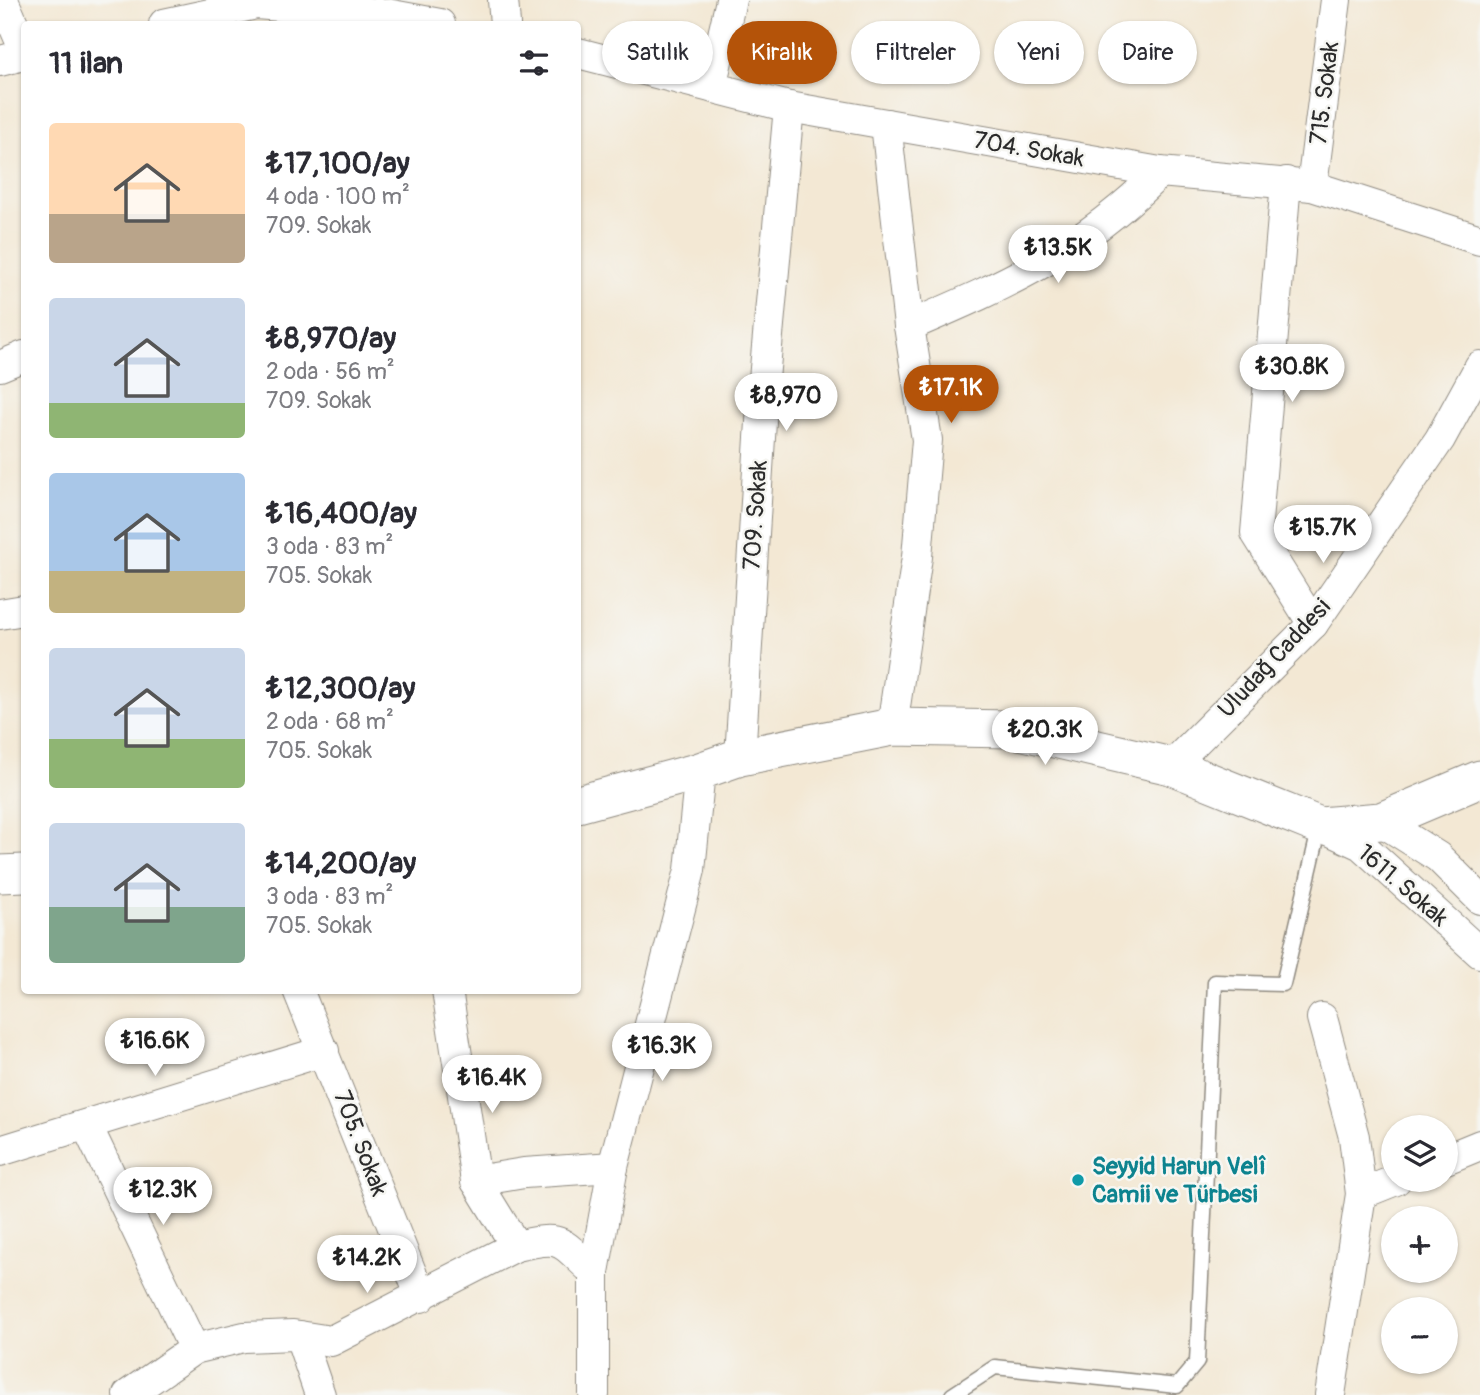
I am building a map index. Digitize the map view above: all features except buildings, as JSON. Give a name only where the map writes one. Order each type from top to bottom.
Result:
[{"type":"street","points":[[3,0],[21,42]]},
{"type":"street","points":[[503,0],[505,21]]},
{"type":"street","points":[[711,87],[731,0]]},
{"type":"street","name":"715. Sokak","points":[[1313,624],[1256,533],[1299,184],[1336,0]]},
{"type":"street","points":[[178,21],[256,4],[323,17],[392,15],[424,21]]},
{"type":"street","name":"704. Sokak","points":[[581,54],[789,107],[1160,172],[1299,184],[1480,240]]},
{"type":"street","points":[[0,61],[21,56]]},
{"type":"street","name":"709. Sokak","points":[[740,757],[763,390],[789,107]]},
{"type":"street","points":[[886,124],[909,326],[927,440],[917,556],[892,727]]},
{"type":"street","points":[[909,326],[1003,285],[1060,255],[1125,207],[1160,172]]},
{"type":"street","points":[[0,366],[21,357]]},
{"type":"street","name":"Uludağ Caddesi","points":[[1171,766],[1313,624],[1440,439],[1480,366]]},
{"type":"street","points":[[0,614],[21,610]]},
{"type":"street","points":[[581,803],[700,771],[740,757],[892,727],[1012,729],[1171,766],[1321,827],[1381,821],[1480,779]]},
{"type":"street","points":[[594,1395],[594,1272],[613,1167],[690,870],[700,771]]},
{"type":"street","name":"1611. Sokak","points":[[1381,821],[1438,857],[1480,899]]},
{"type":"street","name":"1611. Sokak","points":[[1321,827],[1362,845],[1480,953]]},
{"type":"street","points":[[0,874],[21,873]]},
{"type":"street","name":"705. Sokak","points":[[300,994],[421,1297]]},
{"type":"street","points":[[448,994],[476,1181],[516,1246]]},
{"type":"street","points":[[1322,1018],[1354,1137],[1362,1194],[1330,1395]]},
{"type":"street","points":[[0,1151],[324,1051]]},
{"type":"street","points":[[87,1126],[194,1349]]},
{"type":"street","points":[[1458,1154],[1480,1145]]},
{"type":"street","points":[[476,1181],[524,1173],[613,1167]]},
{"type":"street","points":[[1362,1194],[1381,1186]]},
{"type":"street","points":[[128,1395],[194,1349],[244,1337],[300,1336],[331,1341],[516,1246],[550,1238],[563,1244],[594,1272]]},
{"type":"street","points":[[300,1336],[320,1395]]},
{"type":"lane","points":[[952,1395],[995,1367],[1177,1386],[1197,1362],[1215,982],[1283,984],[1321,827]]},
{"type":"place","name":"Seyyid Harun Velî Camii ve Türbesi","points":[[1078,1180]]}]
